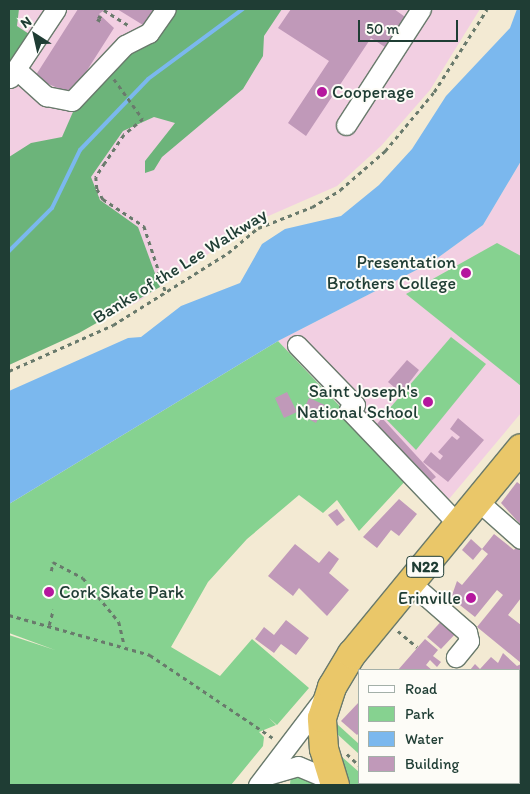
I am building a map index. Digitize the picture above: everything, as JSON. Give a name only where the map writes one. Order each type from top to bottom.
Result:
[{"type":"highway","name":"N22","points":[[334,783],[322,718],[332,688],[352,654],[412,584],[521,448]]},
{"type":"street","points":[[56,9],[14,76],[46,96],[72,101],[116,54],[154,27],[166,9]]},
{"type":"street","points":[[346,126],[421,9]]},
{"type":"street","points":[[297,345],[355,405],[349,410],[459,525]]},
{"type":"street","points":[[478,501],[521,539]]},
{"type":"street","points":[[412,584],[467,632],[468,641],[456,657]]},
{"type":"street","points":[[263,780],[332,688]]},
{"type":"street","points":[[263,780],[298,766],[334,783]]},
{"type":"path","name":"Banks of the Lee Walkway","points":[[9,371],[113,325],[166,293],[258,228],[327,199],[385,151],[434,92],[487,9]]},
{"type":"path","points":[[104,10],[139,37]]},
{"type":"path","points":[[97,17],[101,21]]},
{"type":"path","points":[[122,87],[143,119],[124,135],[105,163],[96,177],[97,189],[103,199],[144,226],[166,293]]},
{"type":"path","points":[[51,571],[53,562],[83,578],[119,622],[124,644]]},
{"type":"path","points":[[49,625],[53,610]]},
{"type":"path","points":[[9,615],[124,644],[207,690],[269,735]]},
{"type":"path","points":[[394,628],[418,648]]},
{"type":"shaded area","points":[[9,9],[480,9],[430,90],[381,146],[337,186],[257,221],[136,303],[9,365]]},
{"type":"shaded area","name":"Saint Joseph's National School","points":[[521,161],[521,413],[439,511],[278,341],[432,262],[483,225]]},
{"type":"green space","points":[[9,9],[19,9],[17,26],[29,34],[9,66]]},
{"type":"green space","points":[[172,9],[282,9],[264,36],[263,56],[243,89],[162,157],[154,170],[145,173],[145,161],[175,123],[154,117],[123,131],[91,177],[100,200],[138,227],[160,287],[79,333],[9,365],[9,157],[31,143],[62,137],[76,105]]},
{"type":"green space","name":"Presentation Brothers College","points":[[497,243],[521,256],[521,386],[406,294]]},
{"type":"green space","points":[[451,337],[486,364],[416,450],[383,416]]},
{"type":"green space","points":[[278,341],[408,478],[359,531],[337,500],[323,513],[299,495],[247,539],[208,582],[171,647],[220,676],[252,639],[309,688],[277,725],[269,718],[276,725],[259,732],[264,737],[263,746],[231,785],[9,785],[9,635],[55,650],[9,633],[9,504]]},
{"type":"green space","points":[[337,724],[358,743],[358,753],[336,733]]},
{"type":"green space","points":[[333,749],[358,771],[358,784],[373,785],[343,785]]},
{"type":"green space","points":[[291,772],[323,785],[290,785]]},
{"type":"water","points":[[517,9],[521,9],[521,161],[483,225],[432,262],[278,341],[9,504],[9,391],[128,338],[141,337],[181,306],[240,283],[262,244],[285,229],[341,216],[379,185],[412,149],[446,96],[510,28]]},
{"type":"building","points":[[78,9],[106,9],[99,14],[114,28],[72,94],[34,78]]},
{"type":"building","points":[[117,9],[158,9],[143,25]]},
{"type":"building","name":"Cooperage","points":[[291,9],[394,9],[408,19],[388,49],[371,38],[306,136],[288,123],[329,61],[278,28]]},
{"type":"building","points":[[407,360],[419,370],[401,393],[388,382]]},
{"type":"building","points":[[287,392],[297,412],[284,418],[275,398]]},
{"type":"building","points":[[309,398],[325,405],[316,423],[301,415]]},
{"type":"building","points":[[382,418],[436,477],[430,482],[377,424]]},
{"type":"building","points":[[458,418],[484,440],[448,482],[423,462],[431,452],[440,460],[443,456],[438,452],[452,436],[457,440],[460,437],[450,429]]},
{"type":"building","points":[[517,482],[521,485],[521,525],[501,503]]},
{"type":"building","points":[[399,499],[417,514],[399,536],[391,530],[377,548],[363,537]]},
{"type":"building","points":[[337,509],[345,520],[337,526],[328,515]]},
{"type":"building","name":"Erinville","points":[[494,534],[514,550],[518,544],[521,547],[521,598],[508,615],[521,625],[521,663],[477,627],[503,595],[497,590],[475,617],[451,598],[457,581],[462,585],[488,554],[482,549]]},
{"type":"building","points":[[471,539],[482,549],[473,560],[462,550]]},
{"type":"building","points":[[295,544],[319,563],[329,551],[339,559],[329,573],[349,590],[327,616],[299,588],[293,596],[268,576]]},
{"type":"building","points":[[445,617],[459,630],[441,649],[427,637]]},
{"type":"building","points":[[286,620],[309,638],[296,655],[281,644],[274,653],[255,639],[264,627],[274,635]]},
{"type":"building","points":[[425,639],[438,650],[433,656],[441,662],[437,667],[430,660],[426,665],[431,669],[399,669]]},
{"type":"building","points":[[503,653],[517,666],[521,664],[520,680],[520,669],[480,669],[491,657],[498,663]]},
{"type":"building","points":[[475,664],[480,669],[471,669]]},
{"type":"building","points":[[358,703],[358,734],[341,721]]},
{"type":"waterway","points":[[9,251],[52,208],[80,150],[148,79],[243,9]]},
{"type":"place","name":"Cooperage","points":[[322,92]]},
{"type":"place","name":"Presentation Brothers College","points":[[466,273]]},
{"type":"place","name":"Saint Joseph's National School","points":[[428,402]]},
{"type":"place","name":"Cork Skate Park","points":[[49,592]]},
{"type":"place","name":"Erinville","points":[[471,598]]}]
